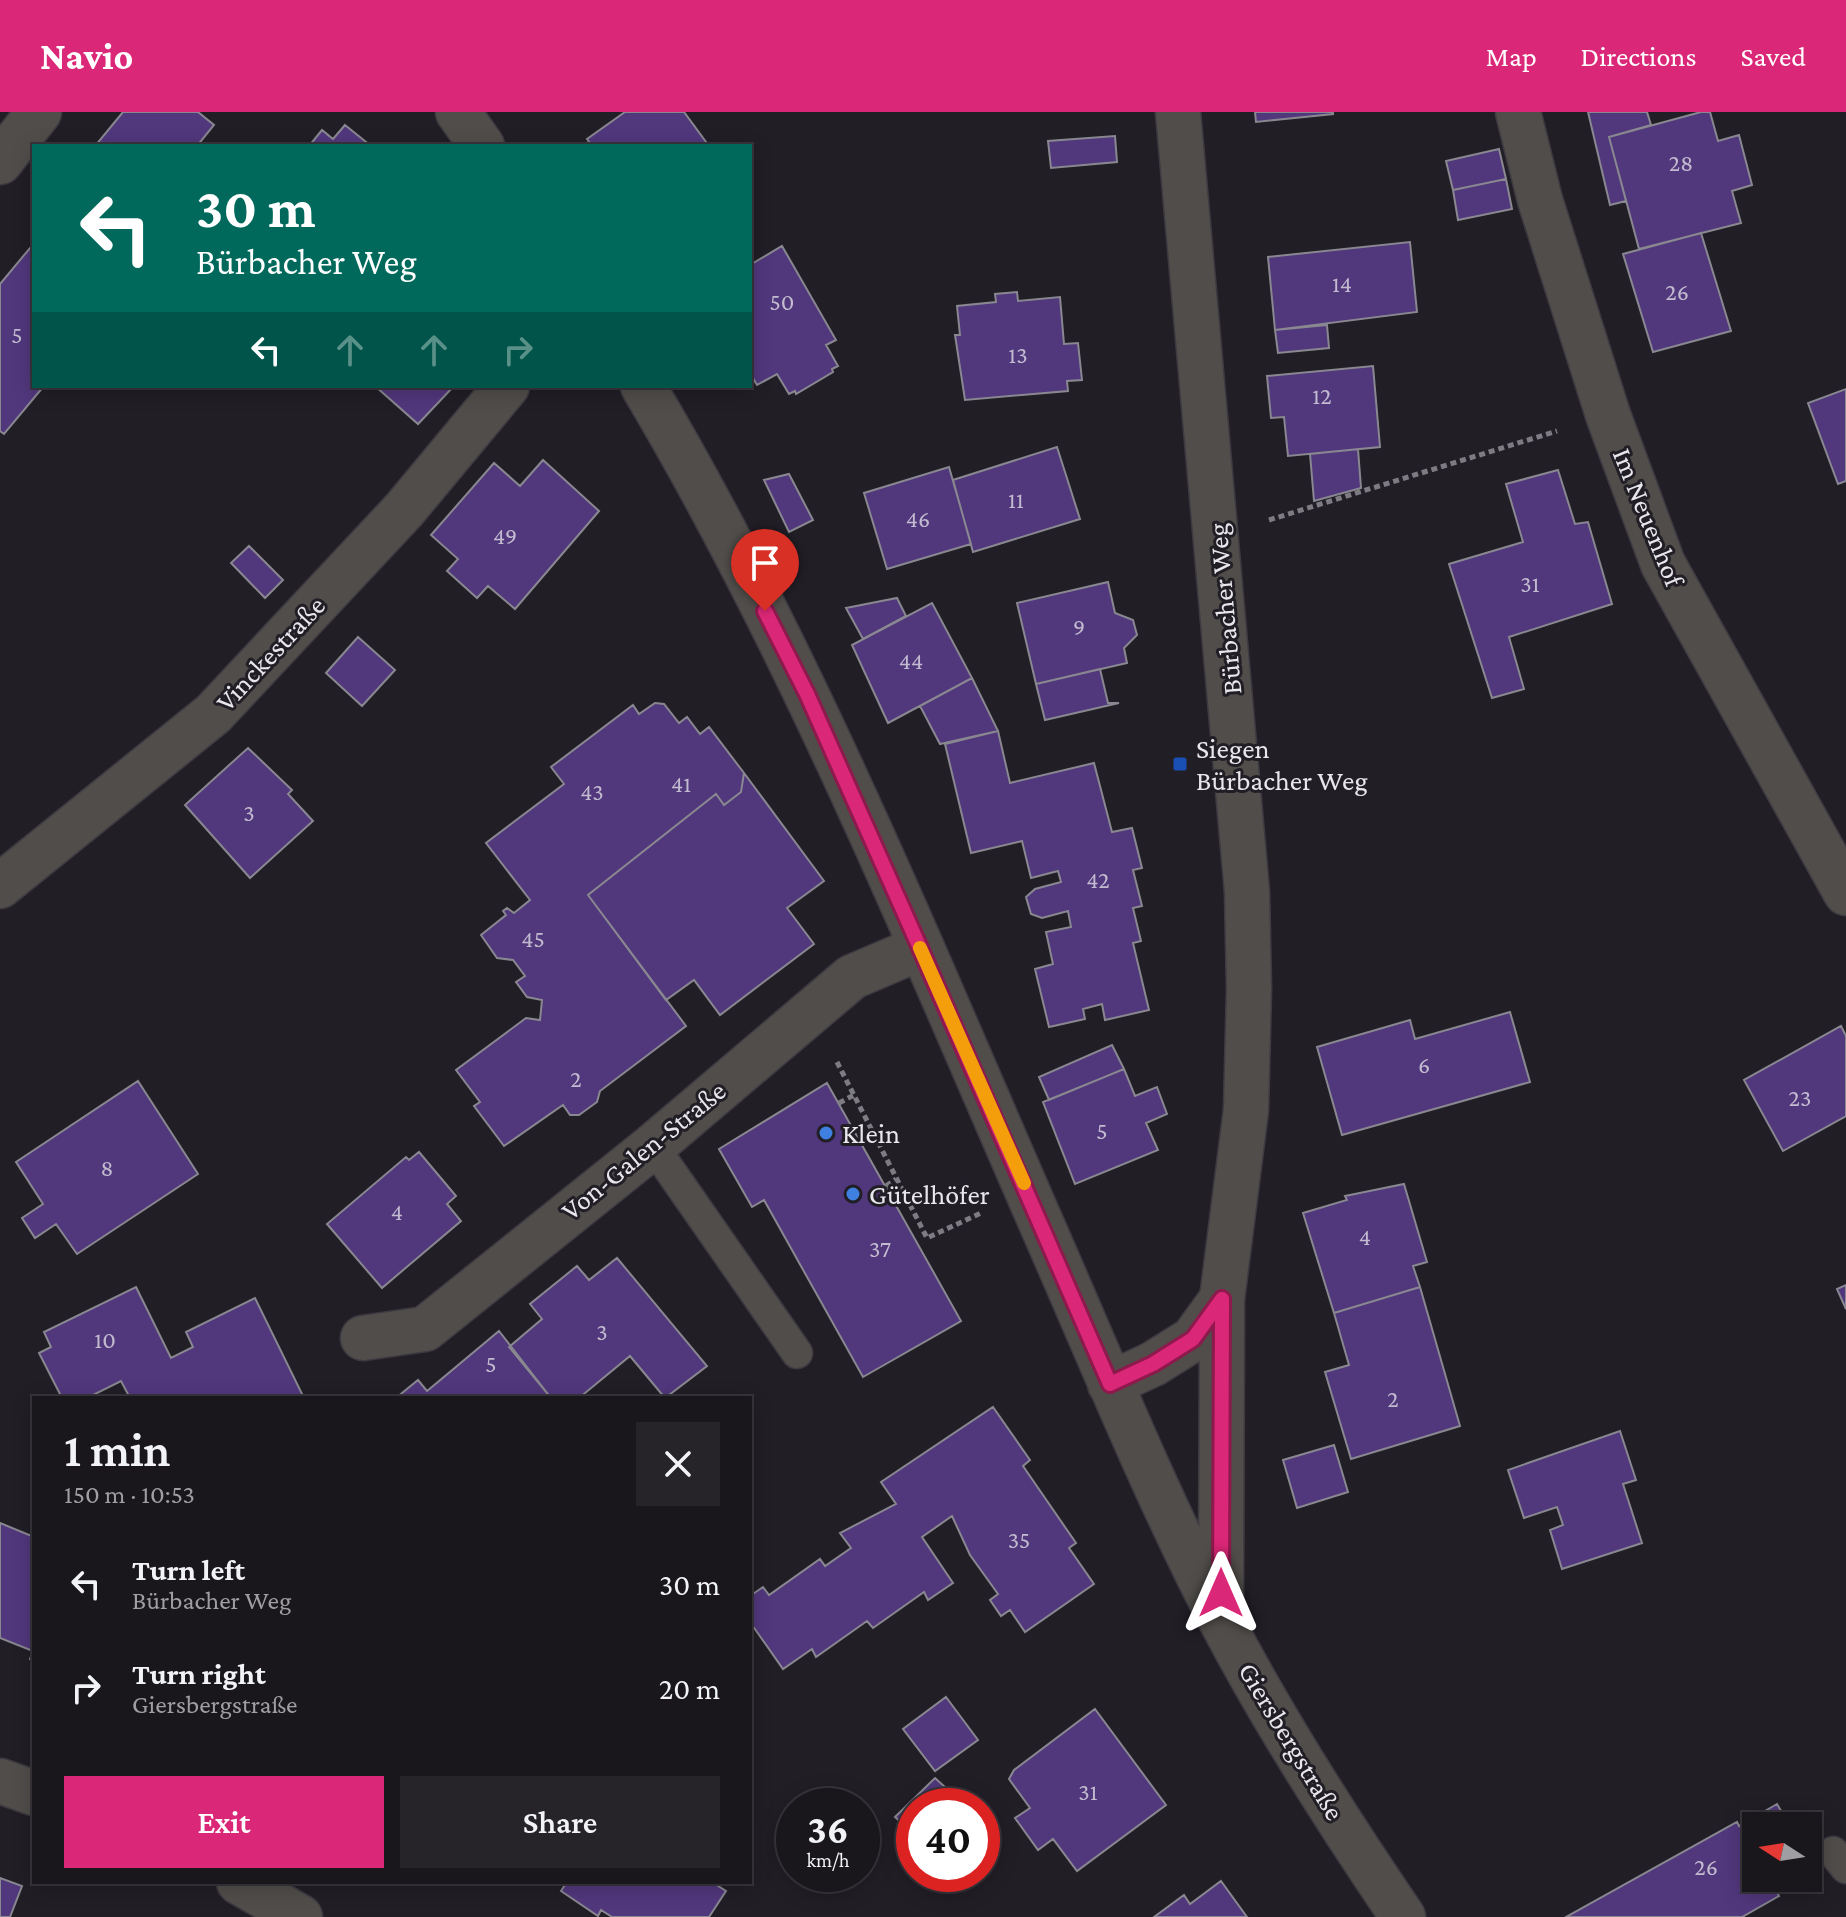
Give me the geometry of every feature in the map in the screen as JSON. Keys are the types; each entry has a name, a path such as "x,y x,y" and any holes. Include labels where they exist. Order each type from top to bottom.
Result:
{"street":[{"path":"0,162 39,112"},
{"path":"458,112 481,144"},
{"name":"Bürbacher Weg","path":"1178,112 1218,534 1246,877 1249,989 1246,1110 1222,1299 1221,1621"},
{"name":"Im Neuenhof","path":"1518,112 1540,200 1608,415 1663,564 1846,893"},
{"name":"Vinckestraße","path":"0,886 213,714 404,510 505,388"},
{"name":"Giersbergstraße","path":"644,388 738,556 807,694 1110,1384 1221,1621 1354,1844 1403,1917"},
{"name":"Von-Galen-Straße","path":"363,1338 425,1329 653,1146 852,977 920,948"},
{"name":"Bürbacher Weg","path":"1110,1384 1153,1364 1193,1339 1222,1299"},
{"path":"0,1781 32,1792"},
{"path":"242,1884 300,1917"}],"lane":[{"path":"653,1146 797,1353"}],"path":[{"path":"1218,534 1608,415"},
{"path":"811,1011 927,1238 1027,1192"},
{"path":"839,1103 854,1095"},
{"path":"886,1186 896,1179"},
{"path":"907,1225 917,1220"}],"building":[{"path":"123,112 198,112 214,125 199,144 97,144"},
{"path":"625,112 684,112 708,144 591,144 587,139"},
{"path":"1255,112 1333,112 1333,114 1256,122"},
{"path":"1588,112 1647,112 1651,125 1609,137 1626,201 1610,205"},
{"path":"1710,112 1718,141 1739,135 1752,185 1732,191 1741,223 1639,249 1609,137"},
{"path":"345,125 369,144 311,144 322,130 333,139"},
{"path":"1115,136 1117,162 1051,168 1048,141"},
{"path":"1499,149 1506,179 1453,190 1446,161"},
{"path":"1506,179 1512,209 1458,220 1453,190"},
{"path":"1701,233 1731,331 1653,352 1623,254"},
{"path":"1410,242 1417,312 1275,330 1268,257"},
{"path":"782,246 836,340 826,345 838,366 796,394 795,391 789,394 777,374 757,385 752,376 752,264"},
{"path":"30,248 32,250 32,388 42,388 4,434 0,431 0,284"},
{"path":"1017,292 1018,301 1060,297 1064,344 1078,343 1082,380 1067,381 1068,391 965,400 955,335 960,335 957,306 996,302 995,294"},
{"path":"1327,325 1329,348 1278,353 1275,330"},
{"path":"1373,366 1380,447 1288,456 1284,417 1271,418 1267,376"},
{"path":"377,388 452,388 418,424"},
{"path":"1846,389 1846,481 1838,484 1808,403"},
{"path":"1057,447 1080,519 973,552 953,480"},
{"path":"1358,449 1361,488 1314,501 1310,454"},
{"path":"543,460 599,511 515,609 488,586 477,598 447,571 458,559 431,535 494,463 520,486"},
{"path":"949,467 971,544 887,569 864,493"},
{"path":"1558,470 1575,524 1588,522 1612,604 1509,637 1524,689 1492,698 1449,564 1523,542 1506,484"},
{"path":"789,474 813,520 789,532 764,480"},
{"path":"249,546 283,580 265,598 231,563"},
{"path":"1108,582 1115,613 1133,620 1137,635 1124,648 1127,663 1036,684 1017,603"},
{"path":"897,598 906,616 863,639 846,608"},
{"path":"932,603 972,678 888,723 852,645"},
{"path":"358,637 395,670 362,706 326,673"},
{"path":"1100,669 1108,703 1119,703 1045,720 1036,684"},
{"path":"972,678 998,731 940,744 920,706"},
{"path":"655,703 664,704 679,723 687,717 700,734 709,727 744,773 741,792 724,805 716,794 588,895 686,1026 600,1091 597,1102 579,1115 570,1115 563,1105 504,1146 474,1106 480,1102 456,1070 526,1018 540,1020 542,1000 527,997 516,982 525,976 513,960 497,958 481,935 506,915 503,911 507,908 514,913 530,900 486,843 564,784 551,767 633,705 639,714"},
{"path":"998,731 1010,783 1094,763 1112,832 1132,828 1142,868 1133,870 1142,906 1133,908 1141,941 1133,943 1149,1010 1105,1020 1102,1004 1083,1009 1085,1019 1049,1027 1035,969 1053,964 1046,932 1071,927 1068,911 1042,918 1031,914 1026,897 1035,889 1061,882 1058,871 1031,878 1022,841 971,853 945,744"},
{"path":"248,748 292,790 288,794 313,821 250,878 185,805"},
{"path":"744,773 824,881 787,908 814,944 720,1015 694,980 666,1000 588,895 716,794 724,805 741,792"},
{"path":"1510,1012 1530,1082 1342,1135 1317,1047 1410,1020 1415,1039"},
{"path":"1841,1026 1846,1036 1846,1116 1783,1151 1744,1080"},
{"path":"1112,1045 1124,1069 1049,1100 1039,1077"},
{"path":"1124,1069 1135,1096 1157,1087 1167,1114 1146,1123 1158,1150 1075,1184 1043,1102"},
{"path":"138,1081 198,1174 77,1254 56,1224 35,1238 22,1218 43,1204 16,1162"},
{"path":"827,1083 961,1321 863,1377 764,1200 752,1207 719,1149"},
{"path":"419,1152 456,1196 447,1204 461,1221 382,1288 327,1224 406,1157 409,1160"},
{"path":"1404,1184 1427,1262 1413,1266 1420,1287 1334,1313 1303,1213 1347,1200 1345,1196"},
{"path":"617,1258 707,1366 668,1396 663,1396 630,1356 581,1396 549,1396 509,1347 542,1319 530,1304 577,1266 589,1280"},
{"path":"1846,1285 1846,1309 1837,1289"},
{"path":"136,1287 171,1358 193,1347 186,1332 255,1298 303,1396 129,1396 121,1381 91,1396 61,1396 39,1353 51,1347 44,1332"},
{"path":"1420,1287 1460,1426 1351,1459 1325,1372 1349,1365 1334,1313"},
{"path":"499,1331 549,1396 398,1396 418,1380 427,1391"},
{"path":"993,1407 1030,1460 1023,1466 1076,1543 1069,1548 1094,1584 1025,1632 1010,1610 1001,1616 990,1600 998,1594 970,1555 952,1516 922,1537 953,1583 928,1600 924,1592 873,1628 867,1621 816,1657 812,1649 783,1669 752,1625 752,1595 763,1587 769,1595 820,1559 825,1566 851,1548 840,1533 896,1504 881,1482"},
{"path":"1620,1431 1636,1480 1623,1484 1642,1543 1562,1569 1550,1530 1563,1525 1557,1507 1524,1518 1508,1470"},
{"path":"1334,1445 1348,1492 1297,1508 1283,1460"},
{"path":"0,1523 32,1536 32,1651 0,1638"},
{"path":"946,1697 978,1740 935,1771 903,1729"},
{"path":"1095,1709 1166,1805 1077,1871 1053,1839 1038,1850 1015,1818 1030,1808 1009,1779 1014,1770"},
{"path":"935,1778 946,1788 925,1788"},
{"path":"1777,1804 1782,1812 1763,1812"},
{"path":"1737,1822 1739,1826 1742,1824 1742,1892 1777,1892 1779,1896 1742,1917 1566,1917"},
{"path":"0,1878 22,1886 10,1917 0,1917"},
{"path":"1221,1881 1247,1917 1154,1917 1184,1895 1190,1904"},
{"path":"566,1884 715,1884 726,1891 709,1917 612,1917 601,1910 598,1916 561,1891"}],"slow traffic":[{"path":"920,948 1024,1183"}],"place":[{"name":"Siegen Bürbacher Weg","path":"1180,764"},
{"name":"Klein","path":"826,1133"},
{"name":"Gütelhöfer","path":"853,1194"}],"route":[{"path":"765,611 807,694 1110,1384 1153,1364 1193,1339 1222,1299 1221,1593"}]}
